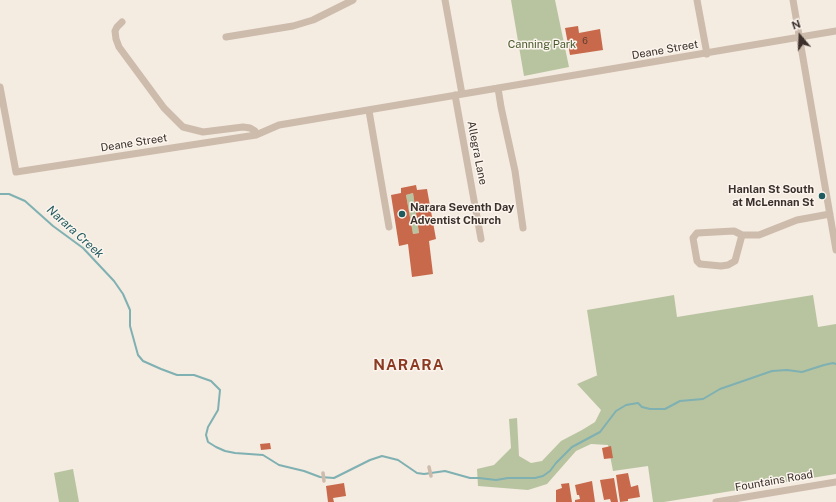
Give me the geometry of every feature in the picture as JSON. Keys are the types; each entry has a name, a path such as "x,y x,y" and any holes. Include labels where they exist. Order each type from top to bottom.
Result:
{"street":[{"path":"226,37 293,26 313,20 353,0"},
{"name":"Allegra Lane","path":"445,0 458,95 482,239"},
{"path":"697,0 707,54"},
{"path":"793,0 836,250"},
{"name":"Deane Street","path":"122,22 116,27 115,31 119,47 164,108 184,127 203,132 243,127 250,128 255,131 256,135"},
{"name":"Deane Street","path":"0,87 16,172 256,135 279,125 707,54 836,31"},
{"path":"498,88 523,228"},
{"path":"369,110 389,227"},
{"path":"742,235 735,261 728,265 721,266 700,264 697,261 693,238 697,233 734,231 742,235 759,235 798,220 830,214"},
{"name":"Fountains Road","path":"716,502 836,482"}],"lane":[{"path":"429,466 430,476"},
{"path":"323,473 324,481"}],"green space":[{"name":"Canning Park","path":"511,0 555,0 569,67 524,76"},
{"path":"413,193 419,233 413,234 406,195"},
{"path":"674,295 677,317 813,295 818,327 836,324 836,474 664,502 653,502 648,466 613,471 608,445 591,444 576,451 547,484 528,490 478,486 477,469 494,465 511,448 509,419 517,418 519,456 531,463 542,461 561,441 595,422 601,410 577,384 598,375 587,310"},
{"path":"73,469 79,502 59,502 54,473"}],"building":[{"path":"578,26 579,33 600,29 603,50 570,55 565,28"},
{"name":"Narara Seventh Day Adventist Church","path":"416,185 417,190 427,189 436,239 429,241 433,274 412,277 408,244 399,246 391,195 401,193 401,188","holes":["413,193 419,233 413,234 406,195"]},
{"path":"270,443 271,449 261,450 260,444"},
{"path":"611,446 613,458 604,459 602,448"},
{"path":"628,473 631,487 638,485 640,497 620,502 616,475"},
{"path":"614,478 618,502 611,502 610,499 604,500 600,480"},
{"path":"592,481 595,502 575,502 575,500 580,499 579,495 577,495 575,485"},
{"path":"344,483 346,496 333,498 334,502 328,502 326,486"},
{"path":"569,483 572,502 556,502 556,490 562,488 561,484"}],"waterway":[{"name":"Narara Creek","path":"0,194 9,194 25,201 53,226 83,248 114,281 123,294 130,310 130,326 138,355 143,361 177,375 194,375 211,381 220,390 218,410 208,427 206,435 208,442 225,451 263,455 279,465 304,471 320,477 334,478 370,460 382,456 398,460 417,473 424,474 445,471 470,478 496,480 508,478 535,478 543,476 550,471 572,447 600,432 616,411 626,405 638,403 642,407 650,409 665,409 680,401 703,399 720,389 772,371 787,370 802,372 824,365 833,363 836,364"}],"place":[{"name":"Hanlan St South at McLennan St","path":"822,196"},
{"name":"Narara Seventh Day Adventist Church","path":"402,214"}],"district":[{"name":"NARARA","path":"409,365"}]}
